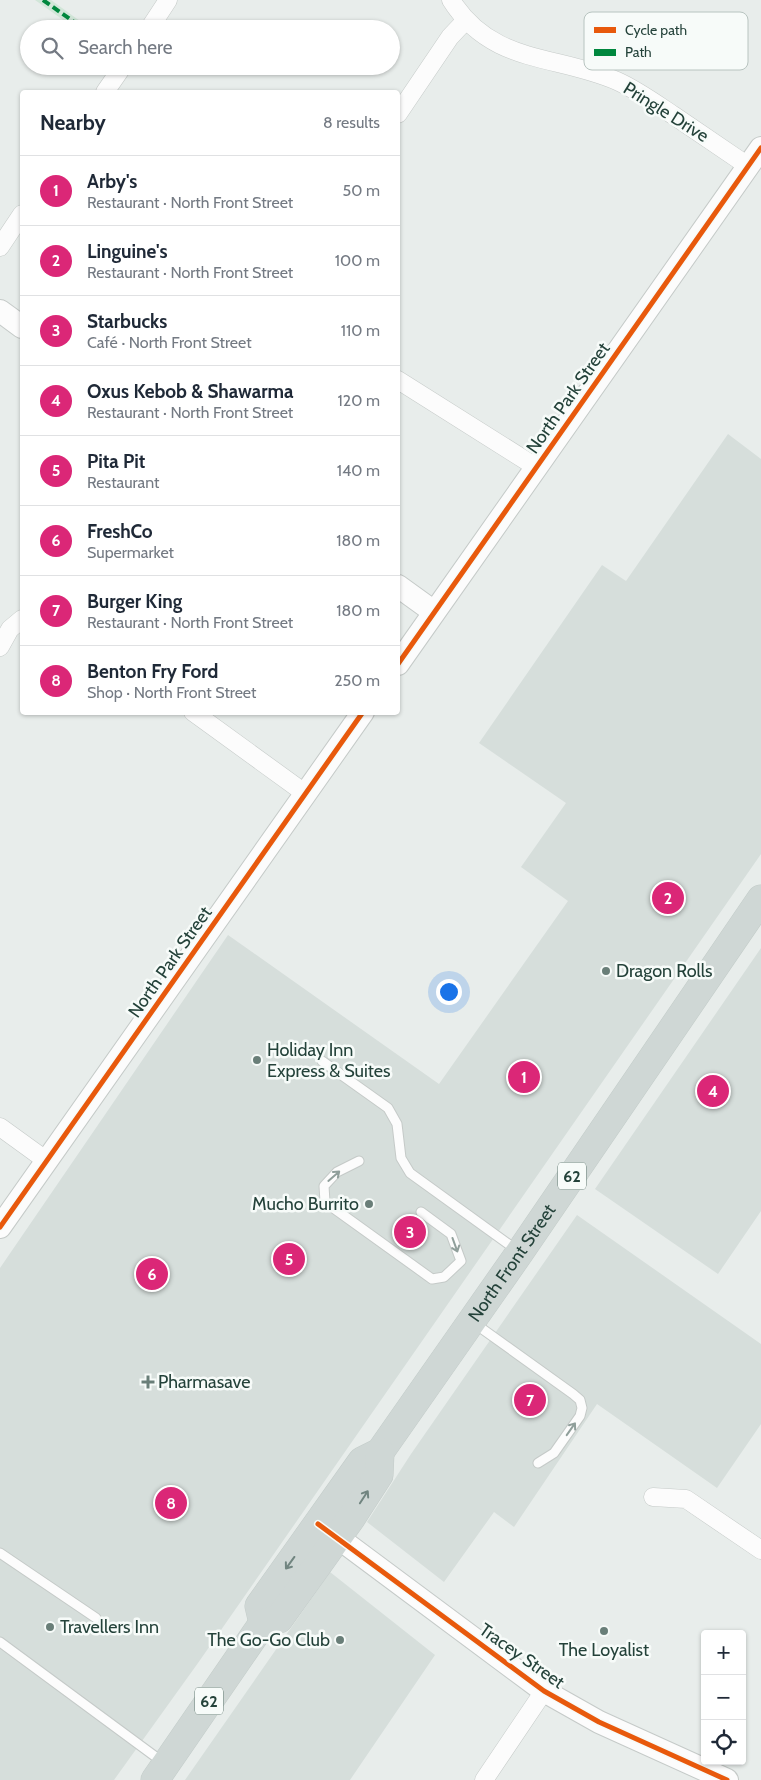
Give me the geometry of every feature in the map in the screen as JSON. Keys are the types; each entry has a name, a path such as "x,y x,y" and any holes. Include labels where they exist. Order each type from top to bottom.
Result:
{"main road":[{"name":"North Front Street","path":"163,1773 263,1623 260,1606 328,1531 362,1461 380,1452 520,1252 761,900"}],"street":[{"path":"155,20 168,0"},
{"name":"Pringle Drive","path":"451,0 466,20 488,39 514,52 617,81 641,94 748,166"},
{"path":"400,111 450,37 466,20"},
{"path":"106,90 117,75"},
{"name":"North Park Street","path":"400,661 761,148"},
{"path":"0,246 20,217"},
{"path":"0,311 20,326"},
{"path":"400,381 536,467"},
{"path":"400,587 434,612"},
{"path":"0,647 10,629 20,621"},
{"path":"197,715 306,794"},
{"name":"North Park Street","path":"0,1227 361,715"},
{"path":"0,1127 47,1161"},
{"path":"653,1497 686,1498 761,1550"},
{"name":"Tracey Street","path":"328,1531 544,1691 599,1722 727,1780"},
{"path":"484,1780 544,1691"}],"lane":[{"path":"322,1061 388,1108 397,1124 401,1158 410,1172 520,1252"},
{"path":"359,1161 337,1172 324,1186 325,1202 432,1279 444,1277 461,1261 451,1234 421,1212"},
{"path":"471,1321 580,1400 582,1408 580,1416 554,1453 538,1463"},
{"path":"0,1553 96,1618"},
{"path":"0,1642 163,1773"}],"shaded area":[{"path":"728,434 761,459 761,854 198,1663 114,1780 0,1780 0,1268 228,935 439,1084 568,901 521,867 566,803 479,743 602,565 626,581"},
{"path":"761,948 761,1211 718,1274 595,1189"},
{"path":"577,1215 761,1344 761,1424 717,1488 597,1404 514,1527 494,1512 444,1582 367,1522 411,1454"},
{"path":"330,1572 435,1655 350,1780 185,1780"}],"green space":[{"path":"35,0 51,0 79,20 63,20"}],"marked path":[{"path":"43,0 71,20"}],"cycle path":[{"path":"400,661 761,148"},
{"path":"0,1227 361,715"},
{"path":"318,1524 544,1691 599,1722 727,1780"}],"place":[{"name":"Linguine's","path":"668,898"},
{"name":"Dragon Rolls","path":"606,971"},
{"name":"Holiday Inn Express & Suites","path":"257,1060"},
{"name":"Arby's","path":"524,1077"},
{"name":"Oxus Kebob & Shawarma","path":"713,1091"},
{"name":"Mucho Burrito","path":"369,1204"},
{"name":"Starbucks","path":"410,1232"},
{"name":"Pita Pit","path":"289,1259"},
{"name":"FreshCo","path":"152,1274"},
{"name":"Pharmasave","path":"148,1382"},
{"name":"Burger King","path":"530,1400"},
{"name":"Benton Fry Ford","path":"171,1503"},
{"name":"Travellers Inn","path":"50,1627"},
{"name":"The Loyalist","path":"604,1631"},
{"name":"The Go-Go Club","path":"340,1640"}]}
